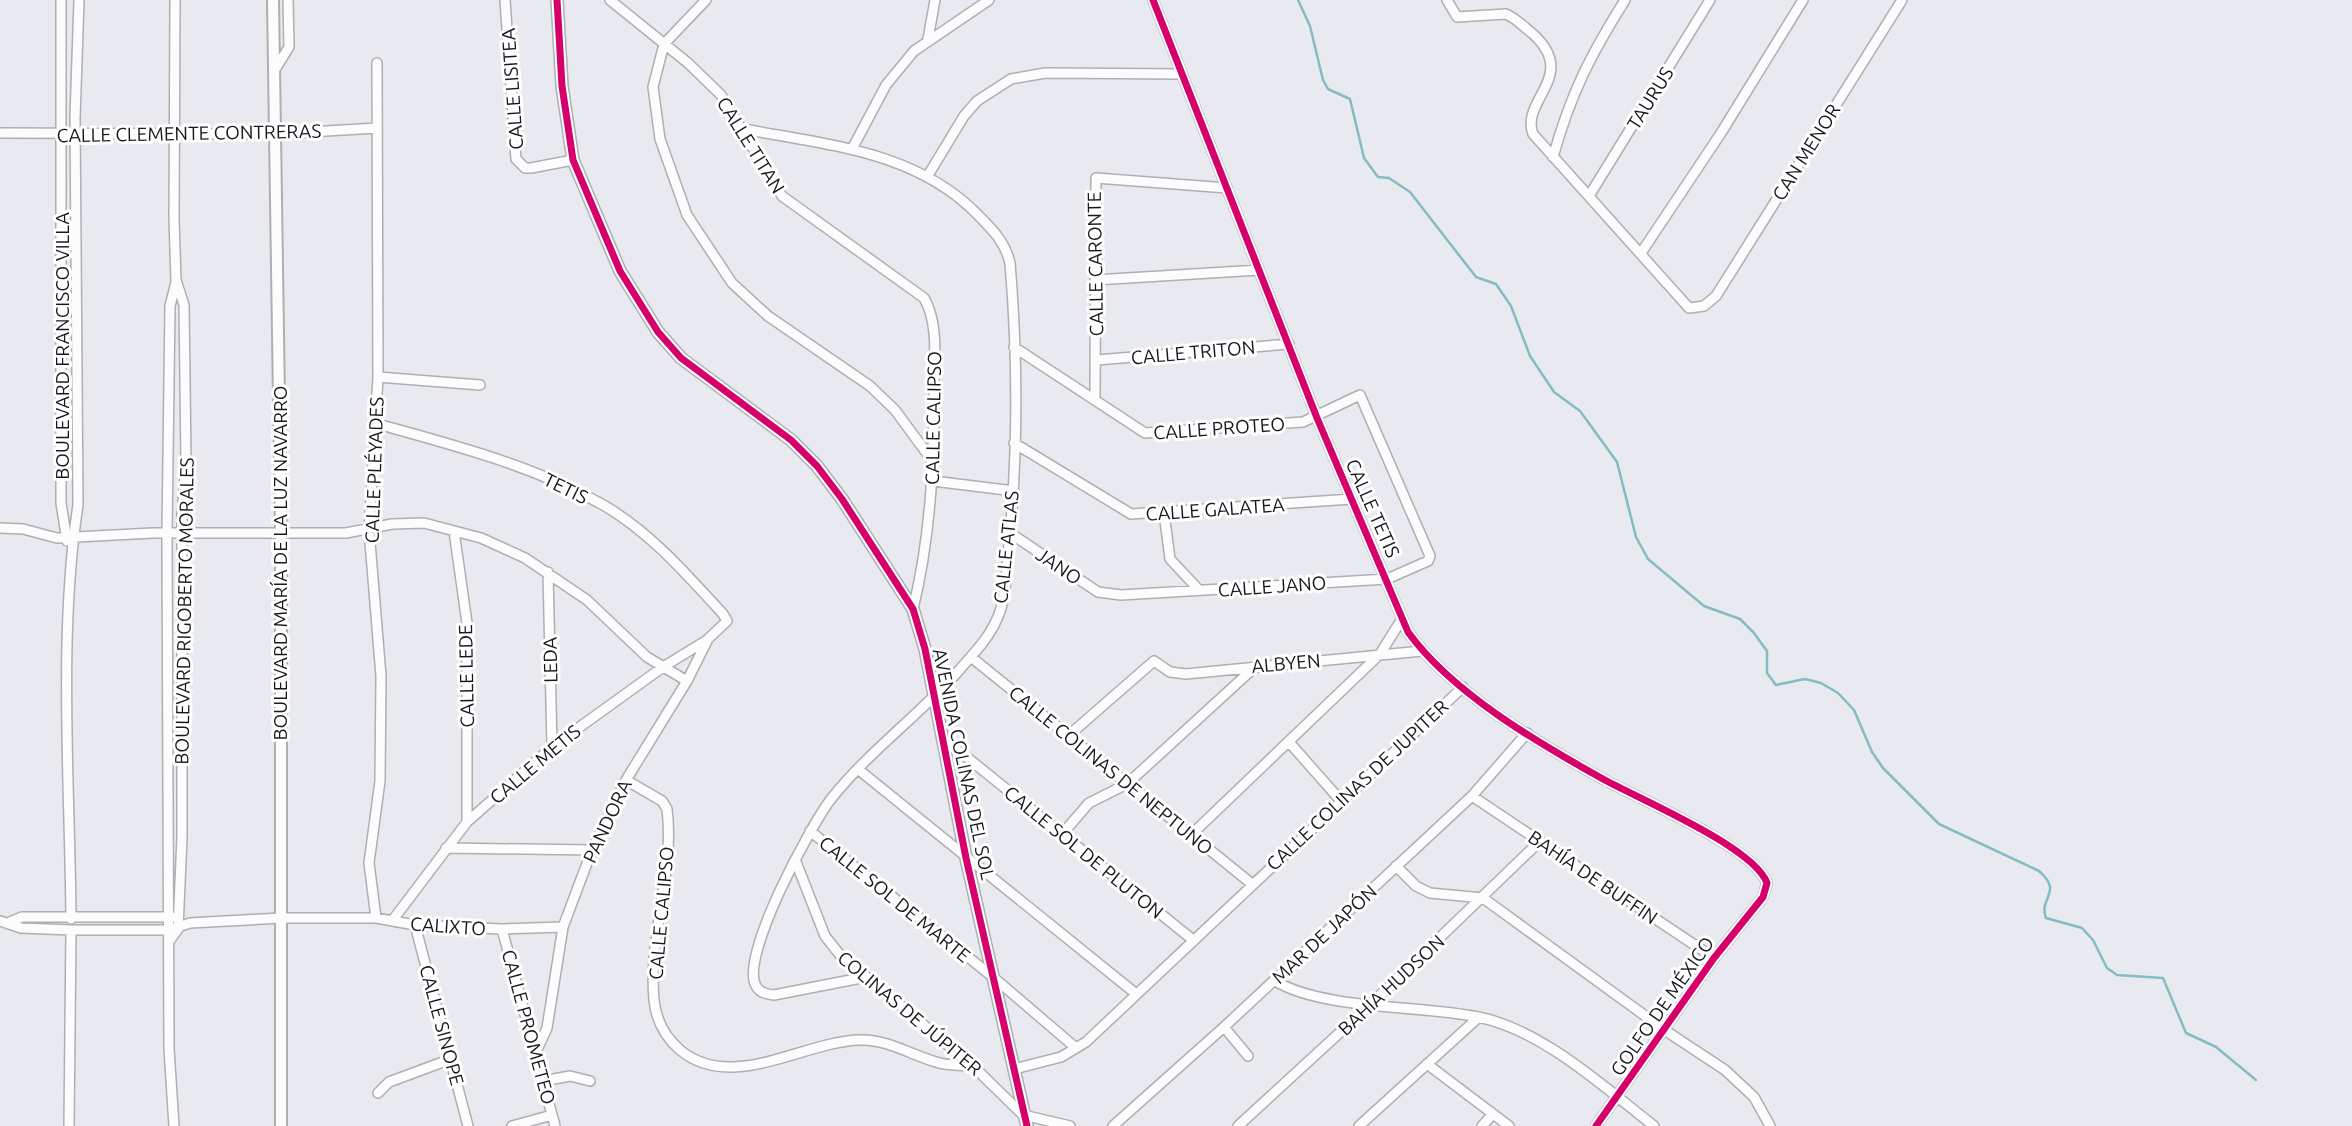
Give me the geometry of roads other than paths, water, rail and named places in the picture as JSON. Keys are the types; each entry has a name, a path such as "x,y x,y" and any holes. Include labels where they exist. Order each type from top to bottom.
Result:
{"street":[{"name":"BOULEVARD FRANCISCO VILLA","path":"61,0 61,503 70,535"},
{"name":"BOULEVARD FRANCISCO VILLA","path":"71,919 70,535 78,505 75,136 79,0"},
{"name":"BOULEVARD RIGOBERTO MORALES","path":"173,917 167,534 170,306 176,280 175,0"},
{"name":"BOULEVARD MARÍA DE LA LUZ NAVARRO","path":"273,0 281,534 281,1126"},
{"path":"276,68 289,47 288,0"},
{"name":"CALLE LISITEA","path":"505,0 516,159 525,168 573,160"},
{"name":"AVENIDA COLINAS DEL SOL","path":"557,0 563,97 573,160 620,271 658,332 681,358 791,440 817,466 842,499 913,610 925,649 966,858 1025,1121"},
{"name":"CALLE TITAN","path":"610,0 721,95 744,129 782,196 924,298 930,310"},
{"path":"706,0 664,44 653,87 660,139 687,215 732,283 768,316 870,386 895,410 934,463"},
{"path":"928,40 936,0"},
{"path":"852,149 886,85 914,51 989,0"},
{"name":"CALLE TETIS","path":"1153,0 1317,418 1402,619 1422,650 1463,687 1527,733 1604,779 1704,831 1760,869"},
{"path":"1447,0 1457,17 1506,15 1544,45 1551,60 1550,71 1531,128 1553,157 1641,253 1721,133 1803,0"},
{"path":"1553,157 1568,105 1587,62 1625,0"},
{"name":"TAURUS","path":"1589,196 1710,0"},
{"name":"CAN MENOR","path":"1641,253 1682,304 1696,308 1710,303 1902,0"},
{"name":"CALLE PLÉYADES","path":"376,918 369,863 380,781 380,676 369,530 378,377 377,63"},
{"path":"927,177 964,116 986,94 1011,79 1051,73 1182,74"},
{"name":"CALLE CLEMENTE CONTRERAS","path":"0,133 75,136 276,134 377,128"},
{"name":"CALLE ATLAS","path":"744,129 852,149 897,162 927,177 970,207 1006,247 1012,281 1014,491 998,620 971,657 933,700 829,802 810,831 763,925 753,970 757,988 763,993 774,995 866,977"},
{"name":"CALLE CARONTE","path":"1095,399 1097,178 1227,188"},
{"path":"62,199 76,198"},
{"path":"1095,280 1259,270"},
{"name":"BOULEVARD RIGOBERTO MORALES","path":"174,1126 169,1049 172,933 182,837 182,535 186,462 184,305 176,280"},
{"name":"CALLE CALIPSO","path":"913,610 925,553 933,481 934,351 930,310"},
{"name":"CALLE TRITON","path":"1097,360 1289,344"},
{"name":"CALLE PROTEO","path":"1014,347 1145,433 1289,423 1317,418 1360,395 1430,559"},
{"path":"378,377 480,385"},
{"name":"TETIS","path":"374,423 527,468 605,506 661,550 723,614"},
{"name":"CALLE GALATEA","path":"1014,443 1122,510 1139,514 1352,499"},
{"path":"933,481 1014,491"},
{"path":"1164,513 1170,559 1199,590"},
{"path":"0,528 23,529 47,537 281,534 369,530 409,522 454,531 507,547 548,572 587,600 647,657 687,681"},
{"name":"CALLE LEDE","path":"454,531 467,623 467,822"},
{"name":"JANO","path":"1010,533 1098,592 1110,595"},
{"name":"CALLE JANO","path":"1110,595 1387,579 1430,559"},
{"name":"LEDA","path":"548,572 552,747"},
{"name":"PANDORA","path":"536,1052 547,1028 563,927 592,849 626,780 687,681 708,639 726,624 723,614"},
{"path":"1192,834 1380,654 1402,619"},
{"name":"CALLE METIS","path":"392,921 467,822 552,747 663,667 708,639"},
{"name":"ALBYEN","path":"1068,736 1154,661 1177,674 1257,664 1422,650"},
{"name":"CALLE COLINAS DE NEPTUNO","path":"971,657 1252,884"},
{"path":"1063,833 1088,803 1127,785 1257,664"},
{"name":"CALLE COLINAS DE JUPITER","path":"1014,1069 1043,1064 1076,1048 1463,687"},
{"name":"MAR DE JAPÓN","path":"1113,1126 1275,981 1472,796 1527,733"},
{"name":"CALLE SOL DE PLUTON","path":"943,738 1193,940"},
{"path":"1289,742 1341,801"},
{"path":"859,770 1135,993"},
{"name":"CALLE CALIPSO","path":"626,780 662,801 667,809 664,891 654,972 654,1000 659,1023 671,1042 686,1055 704,1063 723,1066 772,1060 839,1041 863,1040 939,1063 973,1066"},
{"name":"BAHÍA DE BUFFIN","path":"1472,796 1714,958"},
{"name":"CALLE SOL DE MARTE","path":"810,831 993,977 1076,1048"},
{"name":"BAHÍA HUDSON","path":"1238,1126 1372,1003 1540,841"},
{"path":"446,848 592,849"},
{"name":"COLINAS DE JÚPITER","path":"796,862 831,946 973,1066 1025,1121"},
{"path":"1396,866 1416,886 1430,893 1482,898 1741,1083 1754,1097 1770,1126"},
{"name":"GOLFO DE MÉXICO","path":"1596,1126 1666,1031 1714,958 1767,891 1768,883 1760,869"},
{"path":"5,921 22,917 173,917 190,923"},
{"name":"CALIXTO","path":"190,923 281,918 376,918 415,925 502,929 563,927"},
{"path":"5,921 21,928 172,933 190,923"},
{"name":"CALLE SINOPE","path":"415,925 468,1126"},
{"name":"CALLE PROMETEO","path":"502,929 555,1126"},
{"path":"69,1126 71,930"},
{"path":"1275,981 1308,996 1479,1017 1533,1038 1654,1126"},
{"path":"1359,1126 1479,1017"},
{"path":"1224,1027 1248,1056"},
{"path":"378,1093 388,1082 451,1059"},
{"path":"1427,1064 1508,1126"},
{"path":"543,1082 570,1076 590,1082"},
{"path":"512,1126 552,1115"},
{"path":"1482,1126 1492,1115"},
{"path":"1025,1121 1070,1126"}],"waterway":[{"path":"1298,0 1310,26 1323,80 1328,89 1350,99 1364,158 1378,177 1389,178 1410,192 1476,277 1496,284 1511,306 1530,356 1554,392 1580,411 1617,462 1636,537 1648,559 1704,606 1740,619 1767,651 1767,673 1776,685 1805,679 1821,683 1838,693 1854,710 1872,752 1883,768 1939,824 2039,871 2050,885 2044,911 2046,918 2082,928 2093,940 2107,968 2117,975 2163,978 2186,1033 2216,1047 2256,1080"}]}
